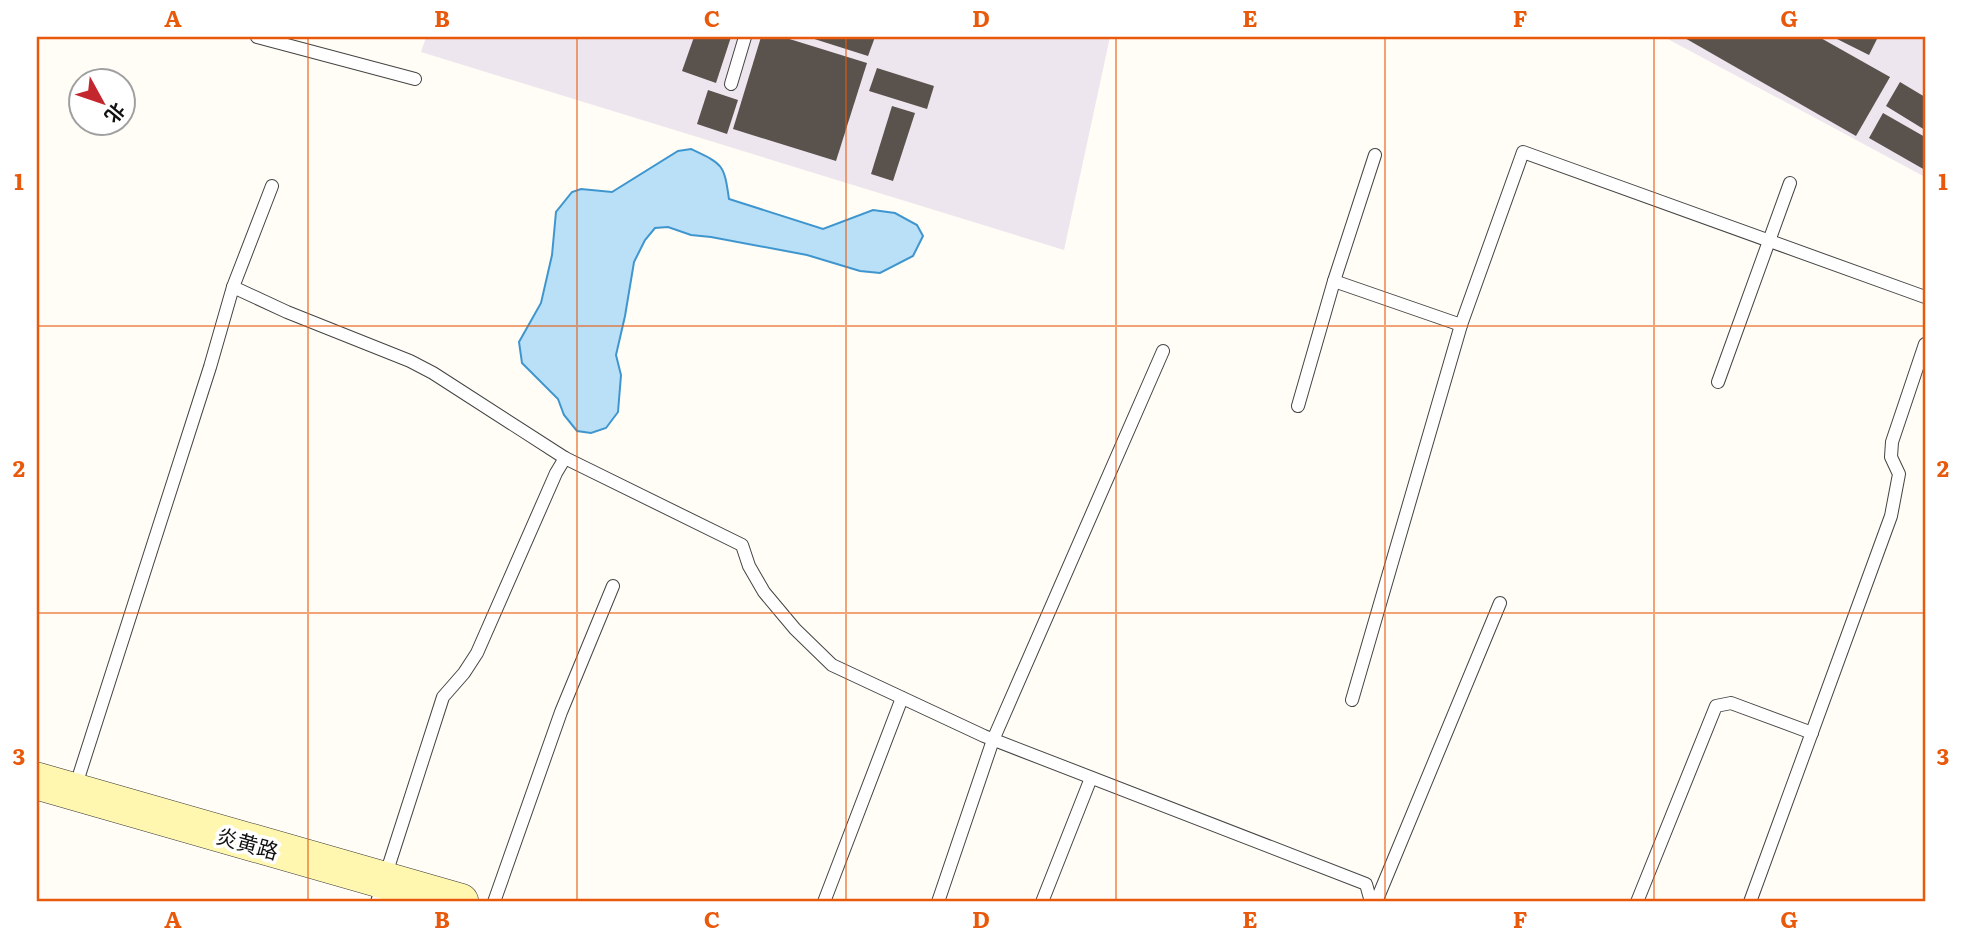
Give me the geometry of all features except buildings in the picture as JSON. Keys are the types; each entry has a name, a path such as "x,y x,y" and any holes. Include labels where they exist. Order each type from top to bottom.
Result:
{"street":[{"name":"炎黄路","path":"37,781 380,891 460,902"}],"lane":[{"path":"257,37 415,79"},
{"path":"731,84 745,37"},
{"path":"1352,700 1461,325 1523,152 1925,297"},
{"path":"1298,406 1334,281 1376,155"},
{"path":"1718,382 1790,183"},
{"path":"73,792 206,381 233,287 272,186"},
{"path":"1334,281 1461,325"},
{"path":"233,287 286,312 410,361 565,458 741,545 748,566 764,592 794,629 832,665 993,740 1366,884 1373,902"},
{"path":"1750,902 1891,516 1899,474 1891,457 1892,442 1925,344"},
{"path":"938,902 993,740 1163,351"},
{"path":"380,891 443,697 477,653 565,458"},
{"path":"494,902 561,712 613,586"},
{"path":"1373,902 1500,603"},
{"path":"824,902 902,698"},
{"path":"1637,902 1716,706 1731,702 1812,733"},
{"path":"1042,902 1091,778"}],"shaded area":[{"path":"426,37 1110,37 1064,250 421,52"},
{"path":"1664,37 1925,37 1925,177 1858,141"}],"water":[{"path":"691,149 720,166 729,199 823,229 873,210 895,213 917,225 923,236 913,256 880,273 860,271 807,255 691,235 668,227 655,228 645,240 634,262 616,355 621,375 618,412 606,428 591,433 577,431 564,415 558,399 522,363 519,342 541,303 552,255 556,212 572,192 581,189 612,192 678,151"}]}
